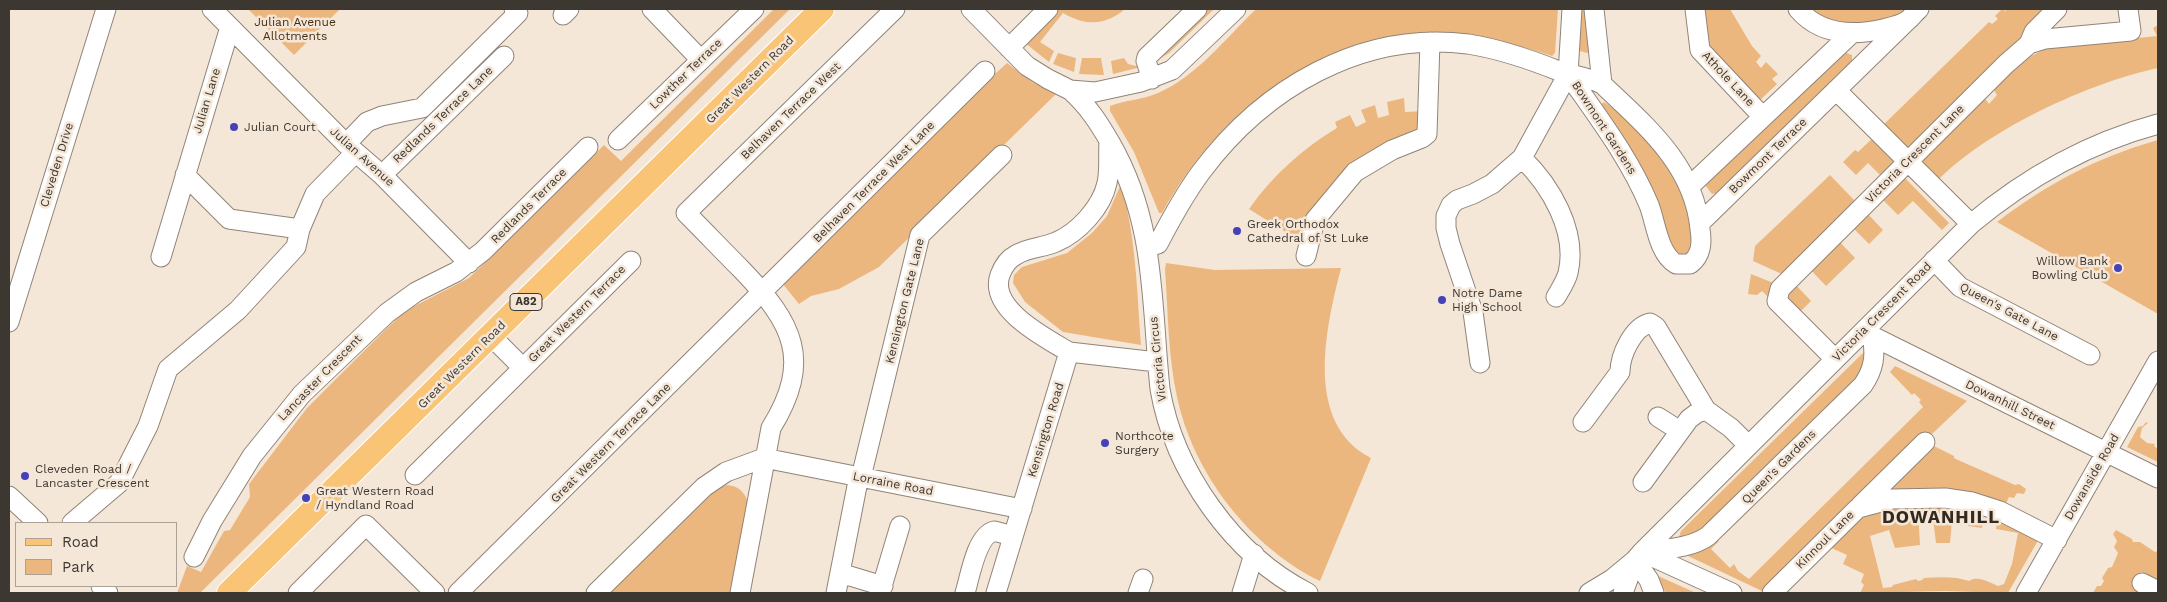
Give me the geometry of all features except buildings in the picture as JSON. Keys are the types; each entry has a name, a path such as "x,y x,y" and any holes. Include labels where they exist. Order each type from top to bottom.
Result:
{"main road":[{"name":"Great Western Road","path":"230,593 822,9"}],"street":[{"name":"Cleveden Drive","path":"9,322 13,295 106,9"},
{"name":"Julian Avenue","path":"212,9 350,149 382,175 469,263"},
{"path":"73,522 119,482 148,426 168,369 238,310 296,247 300,229 315,194 350,149 367,122 382,116 422,108 518,13 514,9"},
{"path":"653,9 701,60"},
{"name":"Lowther Terrace","path":"618,140 754,9"},
{"name":"Belhaven Terrace West","path":"763,292 686,213 896,9"},
{"path":"971,9 1027,66 1070,90 1095,92 1152,79 1172,70 1236,9"},
{"path":"1009,48 1048,9"},
{"path":"1152,79 1146,61 1147,57 1198,9"},
{"path":"1480,363 1473,312 1450,244 1446,228 1446,216 1451,205 1457,200 1492,184 1522,158 1568,74 1572,9"},
{"path":"1594,9 1602,84"},
{"name":"Athole Lane","path":"1695,9 1700,50 1763,117"},
{"path":"1798,9 1809,20 1821,27 1852,33 1888,28 1913,14"},
{"path":"2029,44 2034,32 2057,9"},
{"name":"Victoria Crescent Lane","path":"1835,359 1777,301 1780,289 2006,64 2029,44 2045,39 2131,31 2128,9"},
{"name":"Bowmont Terrace","path":"1700,223 1913,14"},
{"name":"Julian Lane","path":"161,257 230,27"},
{"path":"1690,186 1852,33"},
{"path":"1148,247 1158,244 1186,193 1221,148 1251,118 1282,92 1316,71 1353,56 1390,46 1430,42 1462,44 1493,49 1522,57 1568,74"},
{"path":"1306,256 1315,220 1355,172 1392,150 1422,138 1427,134 1430,42"},
{"name":"Redlands Terrace Lane","path":"382,175 504,56"},
{"name":"Belhaven Terrace West Lane","path":"763,292 985,71"},
{"name":"Bowmont Gardens","path":"1568,74 1592,79 1602,84 1659,139 1682,170 1690,186 1700,223 1700,250 1696,260 1686,265 1680,265 1672,261 1663,249 1646,200 1628,164 1608,131 1568,74"},
{"name":"Victoria Circus","path":"1070,90 1090,110 1109,140 1128,178 1141,215 1148,247 1157,362 1163,406 1184,460 1218,516 1254,554 1282,577 1308,593"},
{"path":"1836,90 1971,224"},
{"name":"Victoria Crescent Road","path":"1638,556 1835,359 1867,334 1934,260 1971,224 2006,196 2050,168 2093,146 2158,124"},
{"path":"1109,140 1107,185 1091,213 1080,225 1059,241 1015,255 1002,269 998,279 998,288 1000,297 1011,312 1044,338 1069,352 1157,362"},
{"name":"Redlands Terrace","path":"469,263 588,147"},
{"name":"Kensington Gate Lane","path":"836,593 861,478 920,235 1002,155"},
{"path":"1522,158 1541,177 1568,236 1568,273 1556,297"},
{"path":"185,174 210,202 229,219 300,229"},
{"name":"Queen's Gate Lane","path":"1934,260 1960,287 2090,355"},
{"name":"Great Western Terrace","path":"415,475 631,261"},
{"name":"Lancaster Crescent","path":"194,557 212,521 252,456 302,394 387,312 416,292 456,272 469,263"},
{"path":"740,593 764,458 771,428 782,410 789,391 794,356 787,328 775,306 763,292"},
{"name":"Great Western Terrace Lane","path":"458,593 763,292"},
{"path":"1583,422 1620,372 1620,364 1626,348 1643,325 1650,323 1656,327 1706,410 1731,428 1748,445"},
{"name":"Dowanhill Street","path":"1867,334 2158,478"},
{"name":"Queen's Gardens","path":"1638,556 1703,540 1708,536 1862,384 1873,365 1875,349 1867,334"},
{"name":"Great Western Terrace","path":"491,336 523,368"},
{"name":"Kensington Road","path":"996,593 1069,352"},
{"name":"Dowanside Road","path":"2026,593 2158,361"},
{"path":"1643,482 1680,430 1697,412 1706,410"},
{"path":"1658,417 1680,430"},
{"path":"1858,508 1925,442"},
{"path":"596,593 704,487 726,472 764,458"},
{"name":"Lorraine Road","path":"764,458 1022,509"},
{"path":"9,496 37,522"},
{"name":"Kinnoul Lane","path":"1772,593 1858,508 1892,499 1945,498 1972,502 2000,511 2057,540"},
{"path":"298,593 366,525 435,593"},
{"path":"840,573 881,589 900,526"},
{"path":"965,593 984,536 994,531 1013,536"},
{"path":"1242,593 1254,554"},
{"path":"1589,593 1612,579 1638,556"},
{"path":"1623,593 1638,556"},
{"path":"1638,556 1654,593"},
{"path":"1638,556 1732,593"}],"green space":[{"name":"Julian Avenue Allotments","path":"248,9 340,9 294,55"},
{"path":"774,9 790,9 200,593 177,593 187,566 201,572 224,531 230,530 250,497 249,484 307,408 385,330 405,311 469,278 604,145 621,161"},
{"path":"1059,9 1125,9 1110,19 1095,22 1079,20 1063,13 1040,42 1054,51 1049,62 1025,43"},
{"path":"1205,9 1214,9 1169,53 1156,61"},
{"path":"1256,9 1558,9 1555,53 1552,56 1492,41 1434,36 1379,42 1327,58 1279,84 1235,119 1196,162 1162,213 1159,213 1134,152 1110,111 1110,106 1158,93 1186,77"},
{"path":"1580,9 1589,9 1590,51 1587,53 1580,51 1579,47"},
{"path":"1699,9 1730,9 1752,46 1761,56 1756,62 1761,68 1766,62 1778,74 1772,79 1777,84 1757,103 1704,47"},
{"path":"1806,9 1907,9 1901,14 1884,21 1846,26 1830,22"},
{"path":"2002,9 2005,11 2008,9 2049,9 1909,150 1879,129 1989,22 1992,24 1998,19 1995,16"},
{"path":"2158,25 2158,68 2101,85 2041,110 1984,143 1959,161 1938,180 1920,162 1983,96 1989,104 1997,95 1992,87 2016,64 2049,47 2157,36 2153,28"},
{"path":"1844,52 1852,55 1852,63 1718,193 1712,194 1705,185 1706,181"},
{"path":"1058,53 1076,58 1074,72 1053,64"},
{"path":"1082,58 1101,58 1104,75 1079,74"},
{"path":"1124,58 1128,64 1141,67 1113,74 1111,61"},
{"path":"1007,63 1032,82 1056,94 879,267 839,289 811,296 799,304 782,283 993,70 996,73"},
{"path":"1404,98 1405,112 1425,111 1425,128 1381,150 1306,245 1249,209 1278,174 1300,154 1337,128 1335,122 1350,115 1356,127 1366,122 1361,110 1375,105 1378,118 1389,115 1387,102"},
{"path":"1604,102 1630,120 1656,146 1686,200 1693,238 1689,256 1677,257 1600,105"},
{"path":"1874,137 1896,161 1882,177 1868,163 1856,175 1843,162 1855,150 1858,152"},
{"name":"Willow Bank Bowling Club","path":"2158,140 2158,314 1997,222 2035,195 2073,173 2114,155"},
{"path":"1830,175 1857,203 1784,275 1753,261 1755,246"},
{"path":"1902,175 1949,223 1942,230 1913,201 1898,215 1880,197"},
{"path":"1121,184 1133,244 1141,345 1063,332 1025,302 1013,283 1014,275 1022,267 1067,253 1092,233 1107,216"},
{"path":"1866,212 1883,230 1869,244 1851,226"},
{"path":"1838,240 1855,258 1826,286 1809,268"},
{"path":"1166,263 1215,270 1341,268 1326,345 1325,372 1328,398 1336,422 1350,442 1371,458 1320,581 1270,549 1248,528 1228,505 1196,453 1185,425 1174,381 1169,333"},
{"path":"1751,274 1776,284 1770,299 1762,291 1757,295 1748,294"},
{"path":"1794,283 1811,301 1797,315 1780,297"},
{"path":"1864,352 1866,371 1703,532 1679,537 1681,531"},
{"path":"1895,366 1967,401 1764,592 1686,555 1715,537 1719,541 1711,549 1730,568 1734,564 1738,571 1749,579 1923,407 1919,402 1921,400 1914,393 1912,395 1890,372"},
{"path":"2146,422 2148,423 2142,428 2140,437 2147,443 2155,444 2154,446 2158,449 2158,462 2127,447 2138,427 2143,426"},
{"path":"1932,445 1958,460 2015,485 2019,484 2026,489 2024,494 2017,493 2014,498 2009,497 2005,506 1886,494 1885,488"},
{"path":"727,485 741,491 746,497 748,504 733,593 608,593 705,497 720,487"},
{"path":"1918,503 1985,513 1982,528 1968,526 1968,523 1952,521 1950,543 1936,543 1932,510 1918,511 1920,545 1895,548 1889,530 1870,536 1883,588 1916,579 1918,581 1924,578 1936,577 1969,581 1980,579 1998,586 2004,584 2012,564 2018,533 1996,529 1998,515 2040,537 2008,593 1945,591 1860,593 1864,585 1861,582 1864,574 1843,564 1847,555 1827,546 1858,515"},
{"path":"2116,530 2132,539 2133,542 2140,542 2155,552 2158,551 2158,584 2142,572 2137,574 2133,582 2134,588 2150,593 2093,593 2097,586 2101,586 2104,581 2102,578 2108,568 2112,567 2118,553 2114,547 2117,541 2113,534"},
{"path":"1656,575 1696,593 1666,593"}],"place":[{"name":"Julian Court","path":"234,127"},
{"name":"Greek Orthodox Cathedral of St Luke","path":"1237,231"},
{"name":"Willow Bank Bowling Club","path":"2118,268"},
{"name":"Notre Dame High School","path":"1442,300"},
{"name":"Northcote Surgery","path":"1105,443"},
{"name":"Cleveden Road / Lancaster Crescent","path":"25,476"},
{"name":"Great Western Road / Hyndland Road","path":"306,498"}],"district":[{"name":"DOWANHILL","path":"1941,518"}]}
